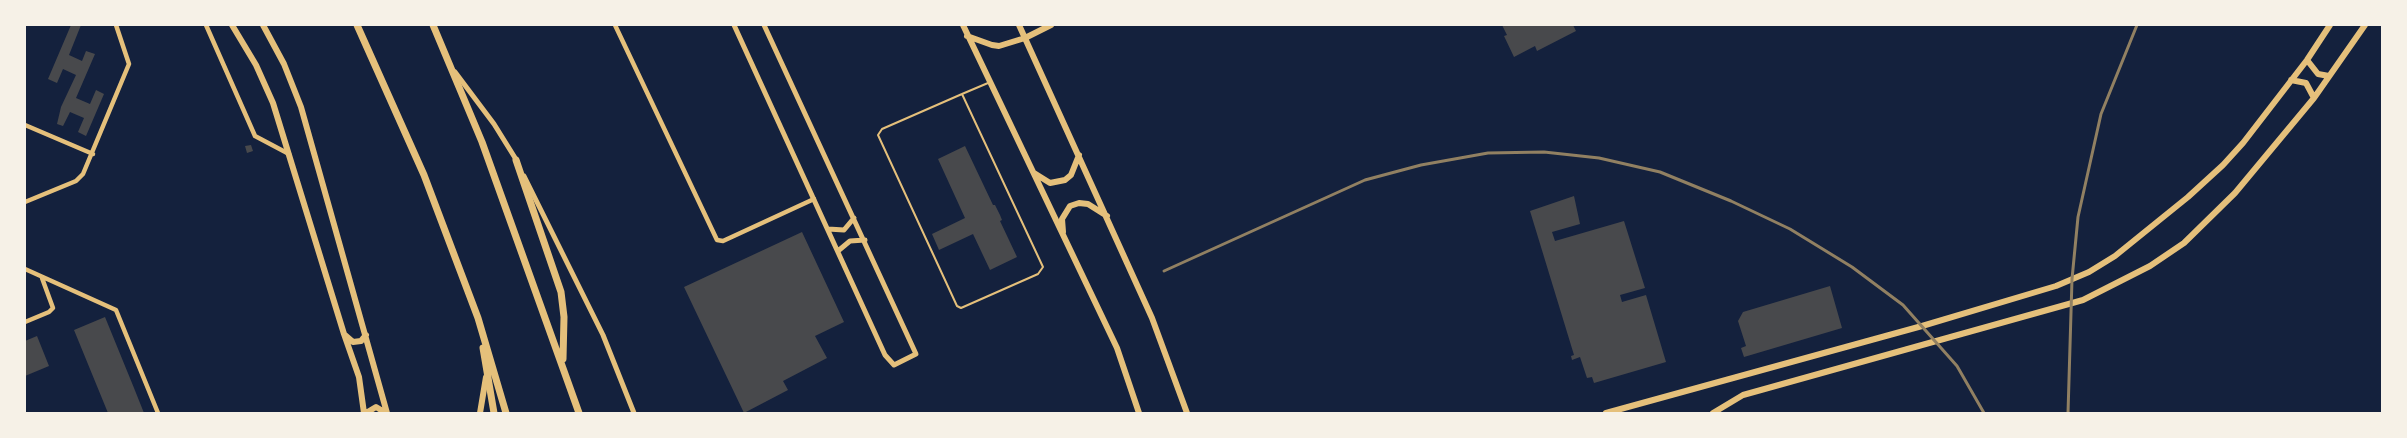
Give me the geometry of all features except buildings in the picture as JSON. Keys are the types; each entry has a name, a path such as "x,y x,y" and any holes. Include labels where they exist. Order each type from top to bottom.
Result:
{"highway":[{"path":"357,25 424,176 478,318 506,413"},
{"path":"433,25 454,71 579,413"},
{"path":"516,160 561,292 564,317 562,364"},
{"path":"478,318 494,413"}],"main road":[{"path":"232,25 256,65 273,103 359,377 365,413 376,407 386,413"},
{"path":"263,25 284,64 301,107 366,335 386,413"},
{"path":"963,25 1117,348 1139,413"},
{"path":"1019,25 1108,217 1152,318 1187,413"},
{"path":"967,36 992,46 1025,38 1051,25"},
{"path":"1606,413 1922,326 2056,286 2089,272 2115,256 2188,197 2223,165 2292,80 2330,25"},
{"path":"1713,413 1743,395 2083,300 2127,280 2190,237 2235,193 2314,98 2365,25"},
{"path":"2307,60 2318,74 2329,76"},
{"path":"2292,80 2306,83 2314,98"},
{"path":"1033,172 1050,183 1065,180 1072,175 1079,155"},
{"path":"1063,237 1062,220 1070,206 1088,204 1108,217"},
{"path":"344,334 353,342 361,341 366,335"},
{"path":"480,413 487,373"}],"street":[{"path":"25,202 76,181 83,174 93,154 129,64 116,25"},
{"path":"206,25 255,136 289,154"},
{"path":"615,25 716,238 720,241 814,199"},
{"path":"734,25 885,355 894,365 916,354 865,240 764,25"},
{"path":"454,71 494,124 543,210 603,335 634,413"},
{"path":"25,125 93,154"},
{"path":"828,229 844,230 854,218"},
{"path":"838,251 850,241 865,240"},
{"path":"25,269 116,310 158,413"},
{"path":"25,322 49,312 53,308 42,277"}],"lane":[{"path":"962,94 1043,267 1038,274 961,308 953,297 878,135 882,129 989,82"}],"railway":[{"path":"2068,413 2072,279 2078,217 2101,114 2137,25"},
{"path":"1164,271 1365,180 1421,165 1488,153 1544,152 1599,158 1660,172 1731,201 1790,229 1852,267 1903,305 1957,366 1984,413"}]}
